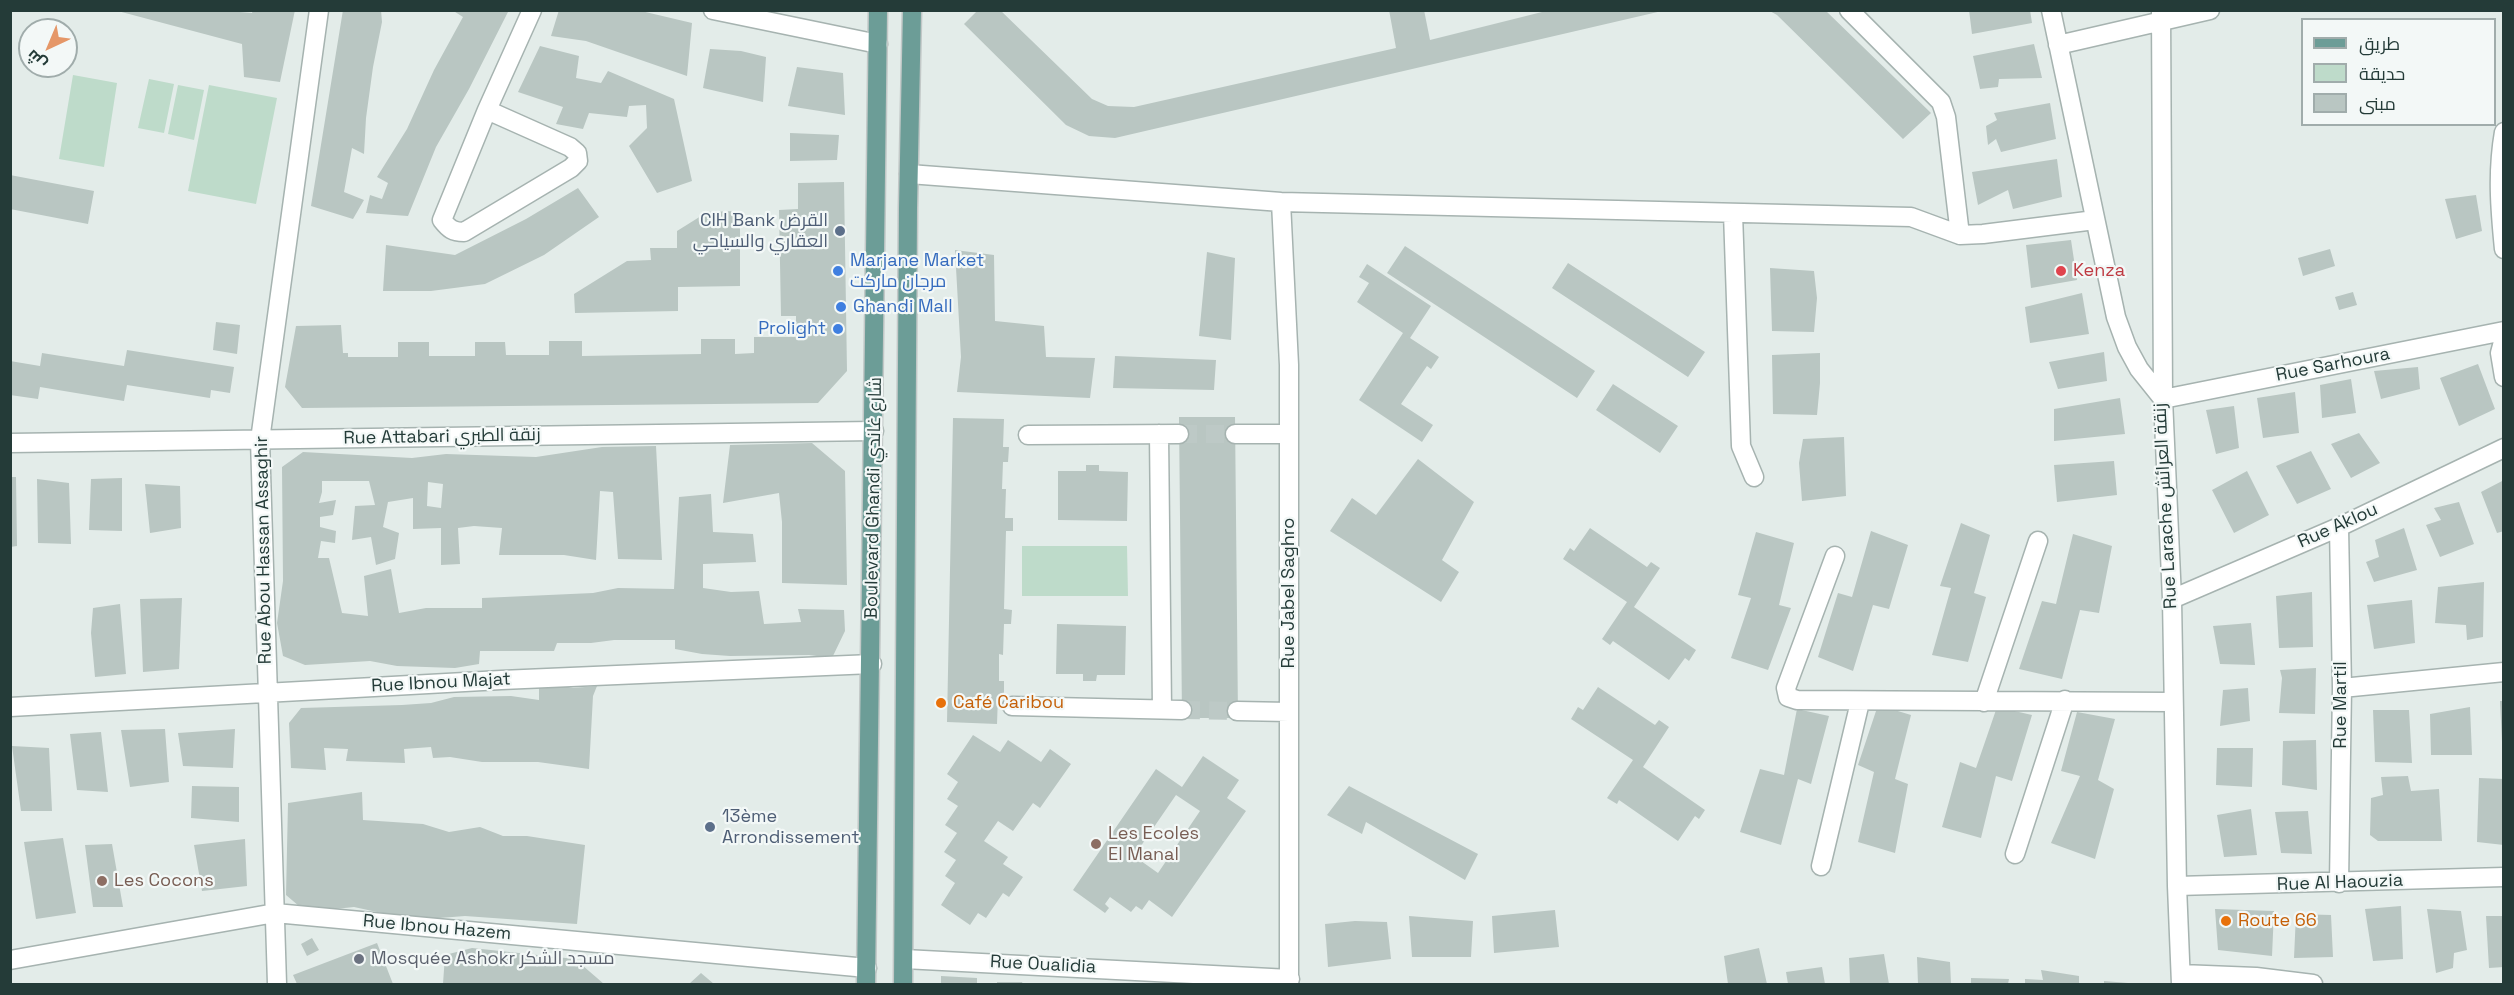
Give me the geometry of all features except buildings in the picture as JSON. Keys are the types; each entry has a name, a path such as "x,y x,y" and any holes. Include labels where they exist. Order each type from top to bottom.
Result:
{"main road":[{"name":"Boulevard Ghandi شارع غاندي","path":"866,976 872,664 878,10"},
{"name":"Boulevard Ghandi شارع غاندي","path":"903,984 912,10"}],"street":[{"name":"Rue Abou Hassan Assaghir","path":"277,984 266,693 260,440 319,10"},
{"path":"487,110 570,147 578,153 578,161 571,168 464,232 456,232 448,229 442,220 487,110 532,10"},
{"path":"713,10 878,44"},
{"path":"1849,10 1941,102 1946,117 1960,235"},
{"name":"Rue Larache زنقة العرائش","path":"2051,10 2116,316 2127,347 2139,369 2163,399 2172,599 2181,979"},
{"path":"2058,45 2162,16 2210,10"},
{"path":"2162,16 2163,399"},
{"path":"2504,132 2499,174 2504,249"},
{"path":"909,174 1281,202 1911,217 1960,235 2095,220"},
{"name":"Rue Jabel Saghro","path":"1281,202 1289,365 1290,982"},
{"path":"1733,213 1741,446 1754,477"},
{"name":"Rue Sarhoura","path":"2163,399 2504,331"},
{"path":"2504,338 2500,352 2504,377"},
{"name":"Rue Attabari زنقة الطبري","path":"10,443 874,431"},
{"path":"1159,434 1162,709"},
{"path":"1028,435 1179,434"},
{"path":"1235,434 1289,434"},
{"name":"Rue Aklou","path":"2172,599 2339,526 2504,448"},
{"name":"Rue Martil","path":"2339,526 2342,688 2339,884"},
{"path":"1984,702 2038,541"},
{"path":"1835,556 1786,688 1788,697 1797,700 1860,702 2065,700 2173,702"},
{"name":"Rue Ibnou Majat","path":"10,707 501,680 872,664"},
{"path":"2342,688 2504,672"},
{"path":"2015,854 2065,700"},
{"path":"1821,866 1860,702"},
{"path":"1012,706 1182,710"},
{"path":"1238,711 1289,712"},
{"name":"Rue Al Haouzia","path":"2177,886 2339,884 2504,877"},
{"name":"Rue Ibnou Hazem","path":"10,960 275,913 866,976"},
{"name":"Rue Oualidia","path":"904,959 1290,982"},
{"path":"2181,979 2256,977 2313,984"}],"green space":[{"path":"78,76 117,83 104,167 59,159 72,78 78,78"},
{"path":"149,79 174,84 164,133 138,128"},
{"path":"178,85 204,90 194,140 168,134"},
{"path":"209,85 277,98 256,204 188,191"},
{"path":"1022,546 1127,546 1128,596 1022,596"}],"tunnel":[{"path":"1179,434 1235,434"},
{"path":"1182,710 1237,711"}],"place":[{"name":"CIH Bank القرض العقاري والسياحي","path":"840,231"},
{"name":"Marjane Market مرجان ماركت","path":"838,271"},
{"name":"Kenza","path":"2061,271"},
{"name":"Ghandi Mall","path":"841,307"},
{"name":"Prolight","path":"838,329"},
{"name":"Café Caribou","path":"941,703"},
{"name":"13ème Arrondissement","path":"710,827"},
{"name":"Les Ecoles El Manal","path":"1096,844"},
{"name":"Les Cocons","path":"102,881"},
{"name":"Route 66","path":"2226,921"},
{"name":"Mosquée Ashokr مسجد الشكر","path":"359,959"}]}
